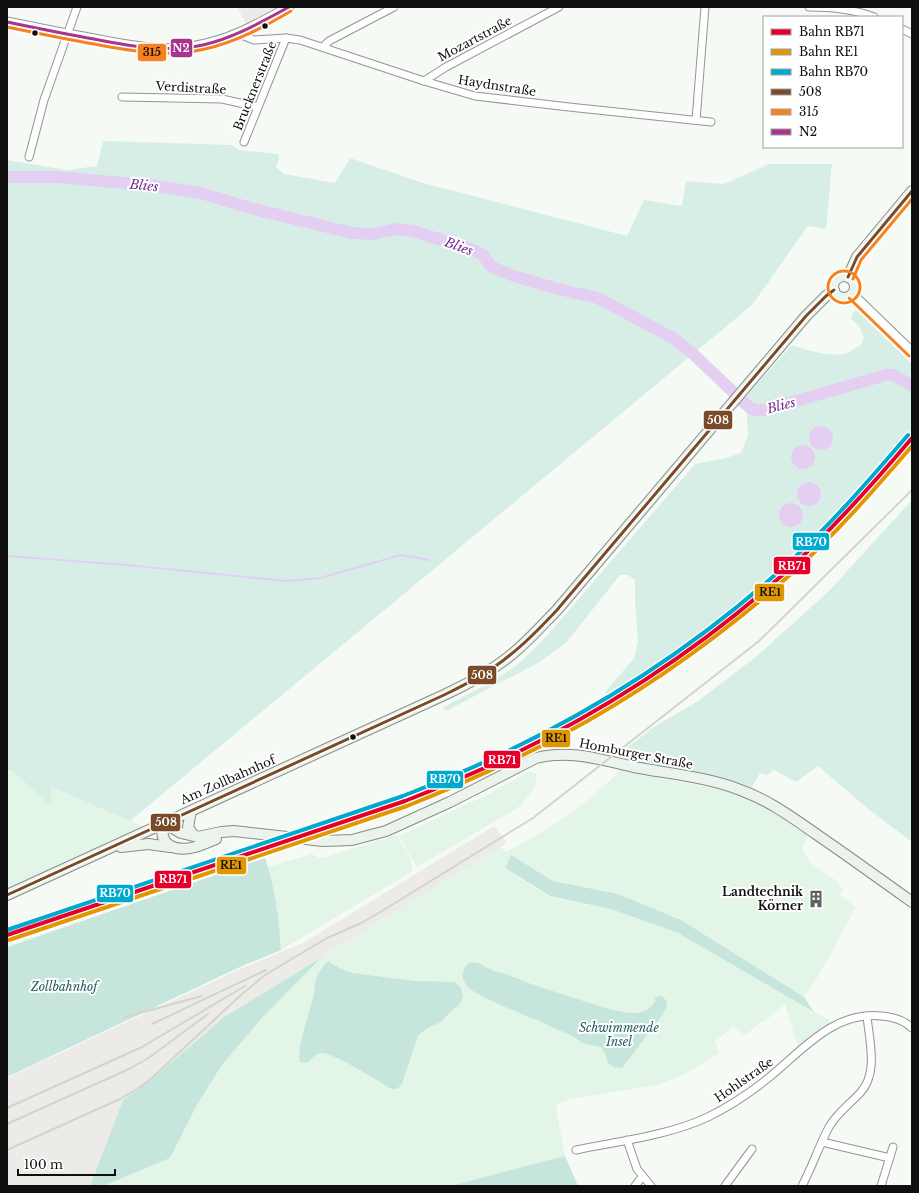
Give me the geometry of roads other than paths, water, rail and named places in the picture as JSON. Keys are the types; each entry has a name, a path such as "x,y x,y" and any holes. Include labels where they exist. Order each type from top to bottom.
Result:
{"main road":[{"path":"848,277 857,257 912,192"},
{"path":"844,276 848,277 851,278 855,284 854,292 849,296 839,296 834,290 834,283 837,279 844,276"},
{"name":"Am Zollbahnhof","path":"7,896 373,728 464,685 487,672 517,650 557,610 815,306 834,290"},
{"name":"Homburger Straße","path":"243,832 315,841 352,840 386,831 450,802 536,758 548,755 570,754 721,784 742,790 792,817 912,902"},
{"path":"191,811 188,827 194,835 198,837"},
{"path":"170,847 165,843 162,835 164,823 181,833 198,837 221,832 243,832"},
{"path":"107,850 138,844 170,847 194,847 243,832"}],"street":[{"path":"29,157 44,100 77,7"},
{"path":"7,22 118,44 162,50 189,48 239,33 289,7"},
{"path":"323,47 329,41 394,7"},
{"name":"Mozartstraße","path":"424,81 446,66 559,7"},
{"path":"696,120 705,7"},
{"path":"809,7 854,11 871,16"},
{"path":"903,30 912,34"},
{"name":"Haydnstraße","path":"239,33 254,40 286,38 323,47 460,92 498,99 711,122"},
{"name":"Brucknerstraße","path":"244,142 286,38"},
{"name":"Verdistraße","path":"122,97 222,99 258,107"},
{"path":"852,294 912,352"},
{"path":"802,1186 829,1126 838,1114 861,1092 871,1072 867,1016"},
{"name":"Hohlstraße","path":"576,1150 676,1129 710,1116 762,1083 825,1031 849,1019 867,1016 890,1017 900,1020 912,1028"},
{"path":"627,1140 637,1169 642,1177 651,1186"},
{"path":"822,1142 890,1158"},
{"path":"881,1186 893,1147"},
{"path":"725,1186 752,1149"},
{"path":"635,1186 642,1177"}],"waterway":[{"name":"Blies","path":"7,177 58,177 156,186 201,193 250,208 352,233 372,234 396,229 413,231 476,251 484,256 489,264 494,268 514,276 554,288 598,298 673,338 690,351 754,410 764,410 886,375 894,375 912,386"},
{"path":"7,556 127,565 287,581 320,578 401,555 429,560"}],"railway":[{"path":"7,1150 120,1099 140,1087 265,975 327,938 359,924 382,911 533,818 759,641 912,490"},
{"path":"152,1024 266,970"},
{"path":"7,1108 142,1047 245,986"},
{"path":"125,1017 202,996"},
{"path":"7,1124 129,1069 147,1059 208,1014"}],"rail line":[{"name":"RB70","path":"7,930 403,796 456,775 495,757 582,712 653,669 721,620 753,594 818,535 908,435"},
{"name":"RB71","path":"7,935 405,801 458,780 548,737 656,673 724,624 756,598 788,570 837,522 912,438"},
{"name":"RE1","path":"9,940 407,806 485,773 562,735 593,718 652,681 709,641 764,597 791,574 839,528 912,446"}],"place":[{"name":"Landtechnik Körner","path":"816,899"}],"park label":[{"name":"Zollbahnhof","path":"64,987"},
{"name":"Schwimmende Insel","path":"619,1035"}]}
